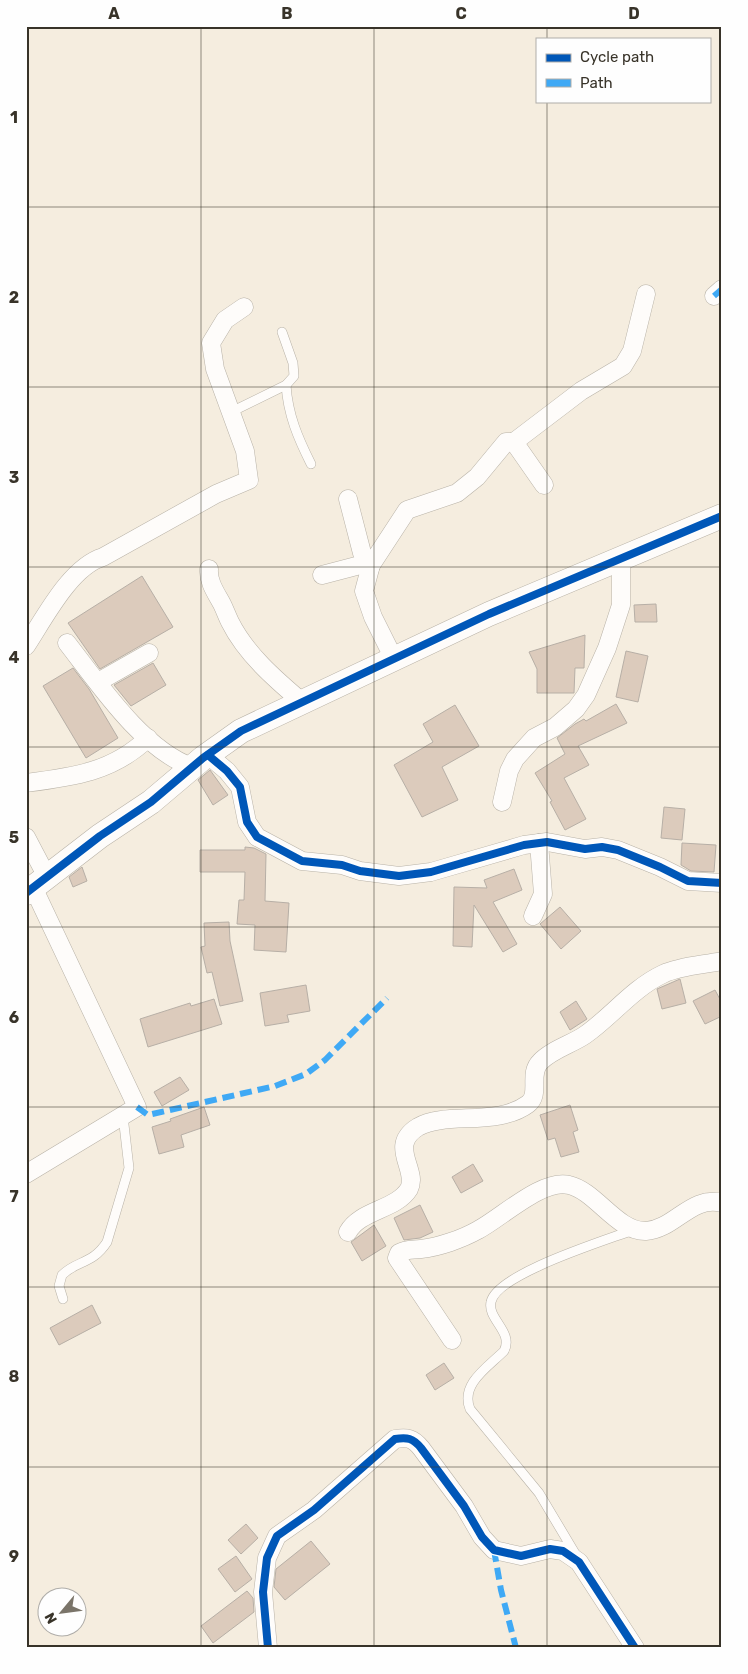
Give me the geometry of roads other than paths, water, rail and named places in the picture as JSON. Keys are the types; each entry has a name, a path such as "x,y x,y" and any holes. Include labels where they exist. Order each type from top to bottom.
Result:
{"street":[{"path":"394,659 373,617 364,591 371,566 407,510 457,493 477,476 506,442 514,442 581,391 624,366 632,351 646,294"},
{"path":"26,646 74,576 90,561 103,557 216,494 249,480 245,451 215,369 211,343 212,337 225,320 244,307"},
{"path":"514,442 544,485"},
{"path":"348,499 362,553 371,566"},
{"path":"35,886 100,836 151,802 200,761 241,731 498,610 722,516"},
{"path":"502,802 509,772 516,759 534,738 555,727 576,709 586,695 607,648 621,605 621,559"},
{"path":"322,574 364,564 371,566"},
{"path":"209,569 208,576 215,592 245,646 261,665 302,702"},
{"path":"67,643 130,722 179,762 200,761 227,771 240,787 247,822 257,837 302,861 342,865 360,871 399,876 431,872 524,845 548,842 585,849 602,847 618,850 688,881 722,883"},
{"path":"98,682 149,653"},
{"path":"26,783 91,773 133,752 148,738"},
{"path":"26,837 35,886 137,1106 26,1174"},
{"path":"533,916 543,894 539,843"},
{"path":"348,1232 358,1222 405,1194 410,1186 410,1180 404,1147 409,1135 418,1127 435,1121 477,1120 509,1113 530,1103 534,1096 534,1074 540,1062 587,1034 622,1003 663,974 722,962"},
{"path":"452,1340 399,1262 397,1258 399,1253 405,1250 421,1249 440,1244 479,1230 554,1184 569,1185 581,1191 633,1230 656,1229 700,1203 713,1201 722,1203"},
{"path":"268,1648 263,1592 267,1558 277,1536 314,1510 395,1440 405,1438 414,1439 464,1506 482,1537 494,1550 521,1556 550,1549 563,1551 579,1562 635,1648"}],"lane":[{"path":"231,412 286,385 294,376 293,363 282,332"},
{"path":"286,385 288,407 296,434 311,464"},
{"path":"63,1299 59,1286 62,1275 91,1259 100,1251 106,1242 128,1177 129,1156 123,1116"},
{"path":"579,1562 568,1539 539,1493 470,1409 467,1401 468,1392 472,1383 504,1352 507,1346 507,1339 492,1310 490,1302 494,1294 510,1282 556,1257 633,1230"}]}
